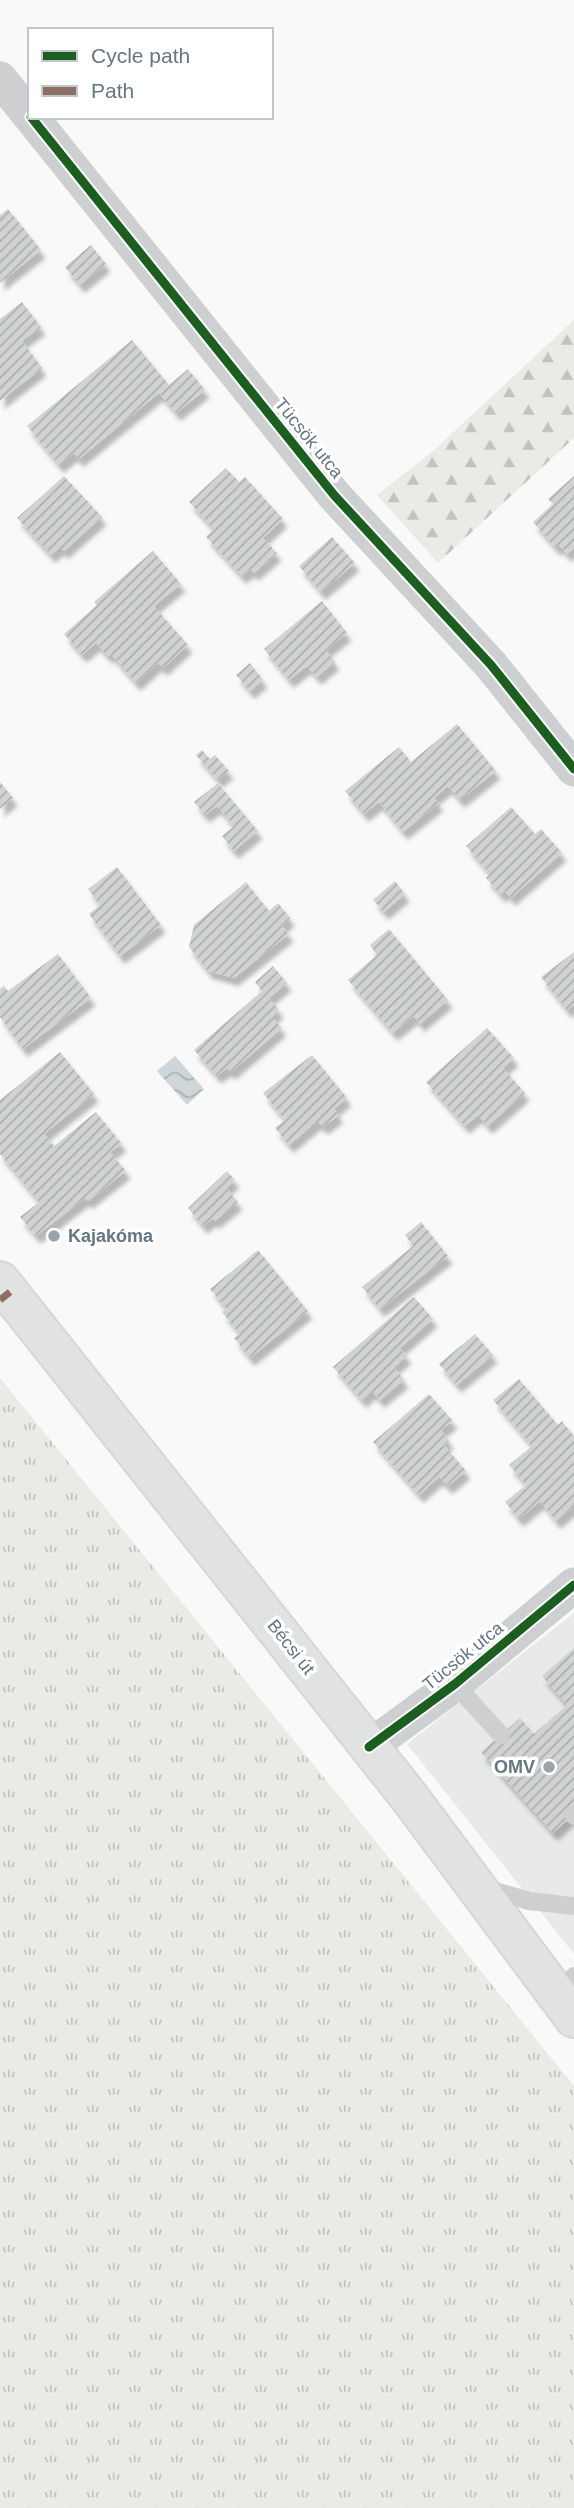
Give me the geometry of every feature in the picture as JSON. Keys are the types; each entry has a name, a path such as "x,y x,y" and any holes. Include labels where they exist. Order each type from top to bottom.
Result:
{"main road":[{"name":"Bécsi út","path":"0,1281 476,1885 572,2001"}],"street":[{"name":"Tücsök utca","path":"0,79 28,114"},
{"name":"Tücsök utca","path":"32,119 334,495 491,665 574,769"},
{"name":"Tücsök utca","path":"369,1747 455,1684 574,1585"}],"lane":[{"path":"455,1684 500,1735"},
{"path":"476,1885 529,1900 574,1906"}],"shaded area":[{"path":"574,1613 574,1954 407,1744"}],"green space":[{"path":"574,320 574,438 438,563 377,495 432,452"},
{"path":"0,1378 574,2086 574,2508 0,2508"}],"water":[{"path":"175,1056 204,1089 187,1105 157,1071"}],"building":[{"path":"8,209 41,250 0,283 0,215"},
{"path":"91,245 106,264 80,285 65,267"},
{"path":"22,302 41,327 22,341 42,368 0,401 0,319"},
{"path":"132,340 169,385 188,369 205,390 176,413 159,393 79,459 74,453 59,465 27,426"},
{"path":"226,468 239,482 245,477 283,519 263,538 277,553 254,573 250,569 242,576 206,537 214,529 189,502"},
{"path":"64,476 102,517 64,551 60,547 51,555 17,518"},
{"path":"574,476 574,548 567,554 559,545 556,548 533,522 553,504 548,499"},
{"path":"332,537 355,563 321,592 299,566"},
{"path":"153,551 181,584 154,606 188,645 163,668 158,663 136,683 111,654 108,656 96,643 82,655 64,634 97,605 94,602"},
{"path":"322,601 347,633 326,650 335,662 317,677 307,666 289,680 264,649"},
{"path":"250,663 263,680 250,691 236,675"},
{"path":"457,724 496,771 460,800 448,786 434,798 439,803 403,832 379,802 364,814 345,791 399,747 411,762"},
{"path":"202,750 210,759 215,755 229,771 218,780 196,755"},
{"path":"0,782 13,798 0,809"},
{"path":"218,783 258,831 234,851 222,836 234,826 217,806 205,815 194,802"},
{"path":"511,807 535,834 541,829 562,853 511,898 505,891 501,895 486,878 490,874 466,846"},
{"path":"117,867 161,925 120,956 89,914 100,905 88,889"},
{"path":"395,881 405,894 384,912 373,900"},
{"path":"246,882 269,911 278,903 290,918 282,926 289,934 234,978 208,971 189,947 194,925"},
{"path":"389,929 448,1000 420,1024 414,1016 393,1033 348,980 377,955 370,945"},
{"path":"574,952 574,1005 567,1010 541,977"},
{"path":"58,954 91,998 23,1049 0,1017 0,989 4,986 8,991"},
{"path":"273,966 287,983 269,998 279,1010 272,1017 282,1028 231,1072 227,1068 217,1076 194,1050 262,991 255,982"},
{"path":"487,1028 514,1058 503,1068 525,1093 488,1126 478,1115 465,1126 426,1082"},
{"path":"60,1052 94,1094 44,1134 54,1146 96,1112 122,1144 110,1152 126,1171 88,1201 85,1198 36,1236 20,1217 39,1202 0,1154 0,1100"},
{"path":"312,1055 347,1098 334,1109 339,1115 323,1127 318,1121 289,1145 275,1128 285,1120 263,1093"},
{"path":"227,1171 235,1180 226,1188 238,1202 215,1221 213,1218 203,1226 188,1208"},
{"path":"421,1222 448,1256 380,1309 362,1287 413,1246 405,1235"},
{"path":"258,1250 308,1311 250,1358 234,1338 240,1334 222,1312 227,1309 210,1289"},
{"path":"414,1297 433,1319 400,1348 407,1356 394,1367 404,1380 380,1400 372,1391 362,1400 333,1367"},
{"path":"475,1334 493,1355 457,1385 439,1364"},
{"path":"519,1379 558,1425 562,1421 574,1436 574,1506 556,1521 540,1501 519,1519 505,1502 526,1485 509,1465 532,1446 493,1400"},
{"path":"429,1394 453,1421 441,1430 449,1441 444,1445 466,1471 448,1486 439,1477 419,1495 373,1442"},
{"path":"574,1648 574,1814 553,1833 481,1752 520,1718 534,1734 567,1705 542,1676"}],"marked path":[{"path":"0,1300 10,1292"}],"cycle path":[{"path":"33,119 334,495 491,665 574,769"},
{"path":"369,1747 455,1684 574,1585"}],"place":[{"name":"Kajakóma","path":"54,1236"},
{"name":"OMV","path":"549,1767"}]}
